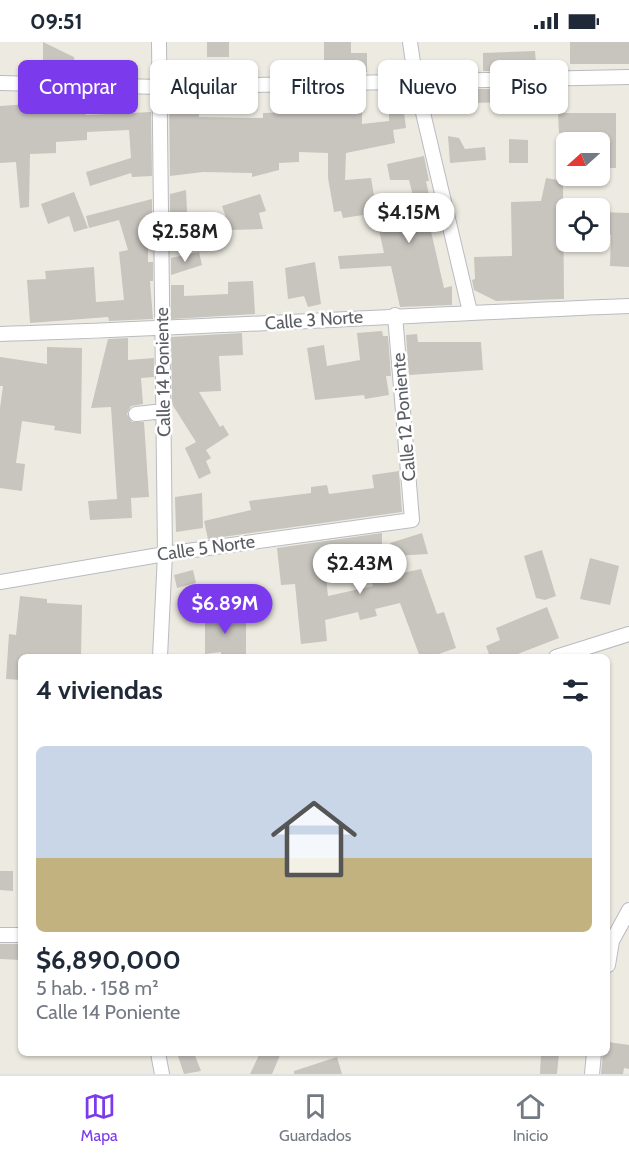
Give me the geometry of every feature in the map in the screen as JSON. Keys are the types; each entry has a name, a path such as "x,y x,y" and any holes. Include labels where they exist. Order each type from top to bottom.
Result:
{"street":[{"name":"Calle 14 Poniente","path":"159,42 159,60"},
{"path":"410,42 413,60"},
{"path":"478,81 629,77"},
{"path":"0,83 150,87"},
{"path":"258,85 378,84"},
{"name":"Calle 14 Poniente","path":"160,114 165,554 160,654"},
{"path":"423,114 470,312"},
{"name":"Calle 3 Norte","path":"0,333 161,330 395,315 629,306"},
{"name":"Calle 12 Poniente","path":"395,315 412,520"},
{"path":"136,414 164,411"},
{"name":"Calle 5 Norte","path":"0,582 165,554 412,520"},
{"path":"566,654 629,634"},
{"path":"610,941 629,910"},
{"path":"0,935 18,935"},
{"path":"159,1056 162,1074"},
{"path":"592,1074 594,1056"}],"building":[{"path":"43,42 74,57 74,60 43,60"},
{"path":"207,42 229,42 229,57 207,57"},
{"path":"324,42 351,42 351,53 367,53 367,72 366,60 324,60"},
{"path":"570,42 629,42 629,64 570,64"},
{"path":"535,51 536,60 490,60 490,71 483,71 483,53"},
{"path":"478,89 490,89 490,103 478,103"},
{"path":"18,105 18,114 86,115 150,112 152,176 132,177 131,173 90,186 86,172 131,158 129,130 87,132 87,140 56,142 56,153 30,154 29,207 20,208 16,162 0,163 0,106"},
{"path":"263,113 362,114 362,124 389,121 389,114 404,114 406,128 393,130 395,143 346,153 345,180 371,178 377,213 343,218 341,211 334,212 328,178 328,153 299,152 299,162 279,163 279,170 252,177 252,173 203,172 170,176 169,114 263,118"},
{"path":"616,113 616,168 610,168 610,132 559,132 558,114"},
{"path":"448,136 459,138 465,149 485,147 486,160 450,163"},
{"path":"509,139 528,140 528,163 509,163"},
{"path":"424,156 429,181 426,181 436,226 430,227 444,288 452,286 452,305 400,307 391,266 340,269 338,256 384,253 377,221 407,214 406,210 416,208 409,180 390,180 387,164"},
{"path":"546,178 556,180 556,186 563,186 563,198 556,198 556,252 564,252 564,299 496,301 474,290 472,280 475,279 474,257 512,256 511,202 541,201"},
{"path":"186,190 188,232 170,233 170,194"},
{"path":"74,192 88,228 74,232 69,216 48,224 41,204"},
{"path":"260,194 266,211 259,213 263,229 230,230 222,206"},
{"path":"152,199 152,234 148,234 148,262 153,262 153,281 150,281 153,319 109,321 108,317 30,323 27,280 46,279 45,271 94,267 96,302 124,300 119,252 128,250 119,220 89,228 86,216"},
{"path":"610,212 629,213 629,267 610,266"},
{"path":"199,252 202,265 171,275 171,258"},
{"path":"315,262 321,304 308,307 304,296 288,299 285,268"},
{"path":"253,281 255,314 171,319 171,285 184,285 184,296 228,294 228,282"},
{"path":"382,331 383,336 388,336 391,376 386,376 389,395 365,399 364,395 315,400 307,348 324,345 327,366 360,360 357,333"},
{"path":"242,333 243,355 219,356 221,391 199,392 220,427 223,425 229,435 206,450 211,458 206,461 211,473 199,479 185,448 196,442 172,404 171,337"},
{"path":"417,334 418,342 481,342 483,370 409,375 406,335"},
{"path":"128,338 128,360 154,358 154,377 141,378 143,404 131,406 127,414 132,422 144,422 149,497 131,498 132,518 90,520 88,501 117,499 111,407 91,408 108,339"},
{"path":"47,347 82,348 81,434 54,430 55,426 22,421 16,463 25,464 22,491 0,488 0,408 3,386 0,386 0,357 47,364"},
{"path":"399,471 402,512 208,539 204,521 251,510 249,501 311,493 311,487 327,485 329,494 374,488 372,475"},
{"path":"202,493 203,528 176,532 175,497"},
{"path":"382,533 382,548 354,548 354,557 324,558 328,596 373,586 371,580 421,569 437,614 444,612 456,648 439,654 419,654 400,603 375,609 377,616 360,620 358,612 325,620 327,641 301,644 295,584 281,585 277,548"},
{"path":"422,533 428,554 394,556 390,543"},
{"path":"542,550 556,596 545,600 536,598 524,556"},
{"path":"590,558 619,566 610,605 580,599"},
{"path":"193,570 196,583 177,588 174,575"},
{"path":"20,596 47,599 47,603 82,605 81,654 18,654 18,680 6,679 9,634 16,635"},
{"path":"547,607 559,638 518,654 489,654 486,646 500,640 496,628"},
{"path":"205,609 222,610 221,619 246,619 246,654 221,654 221,652 205,654"},
{"path":"0,871 13,871 13,891 0,890"},
{"path":"0,944 18,944 18,960 0,959"},
{"path":"610,1042 629,1045 629,1069 624,1068 623,1074 601,1074 603,1056 610,1056"},
{"path":"178,1056 195,1056 201,1071 184,1074"},
{"path":"259,1056 280,1056 272,1074 250,1074"},
{"path":"541,1056 559,1056 557,1074 540,1074"},
{"path":"337,1057 342,1074 294,1074 294,1071"}]}
